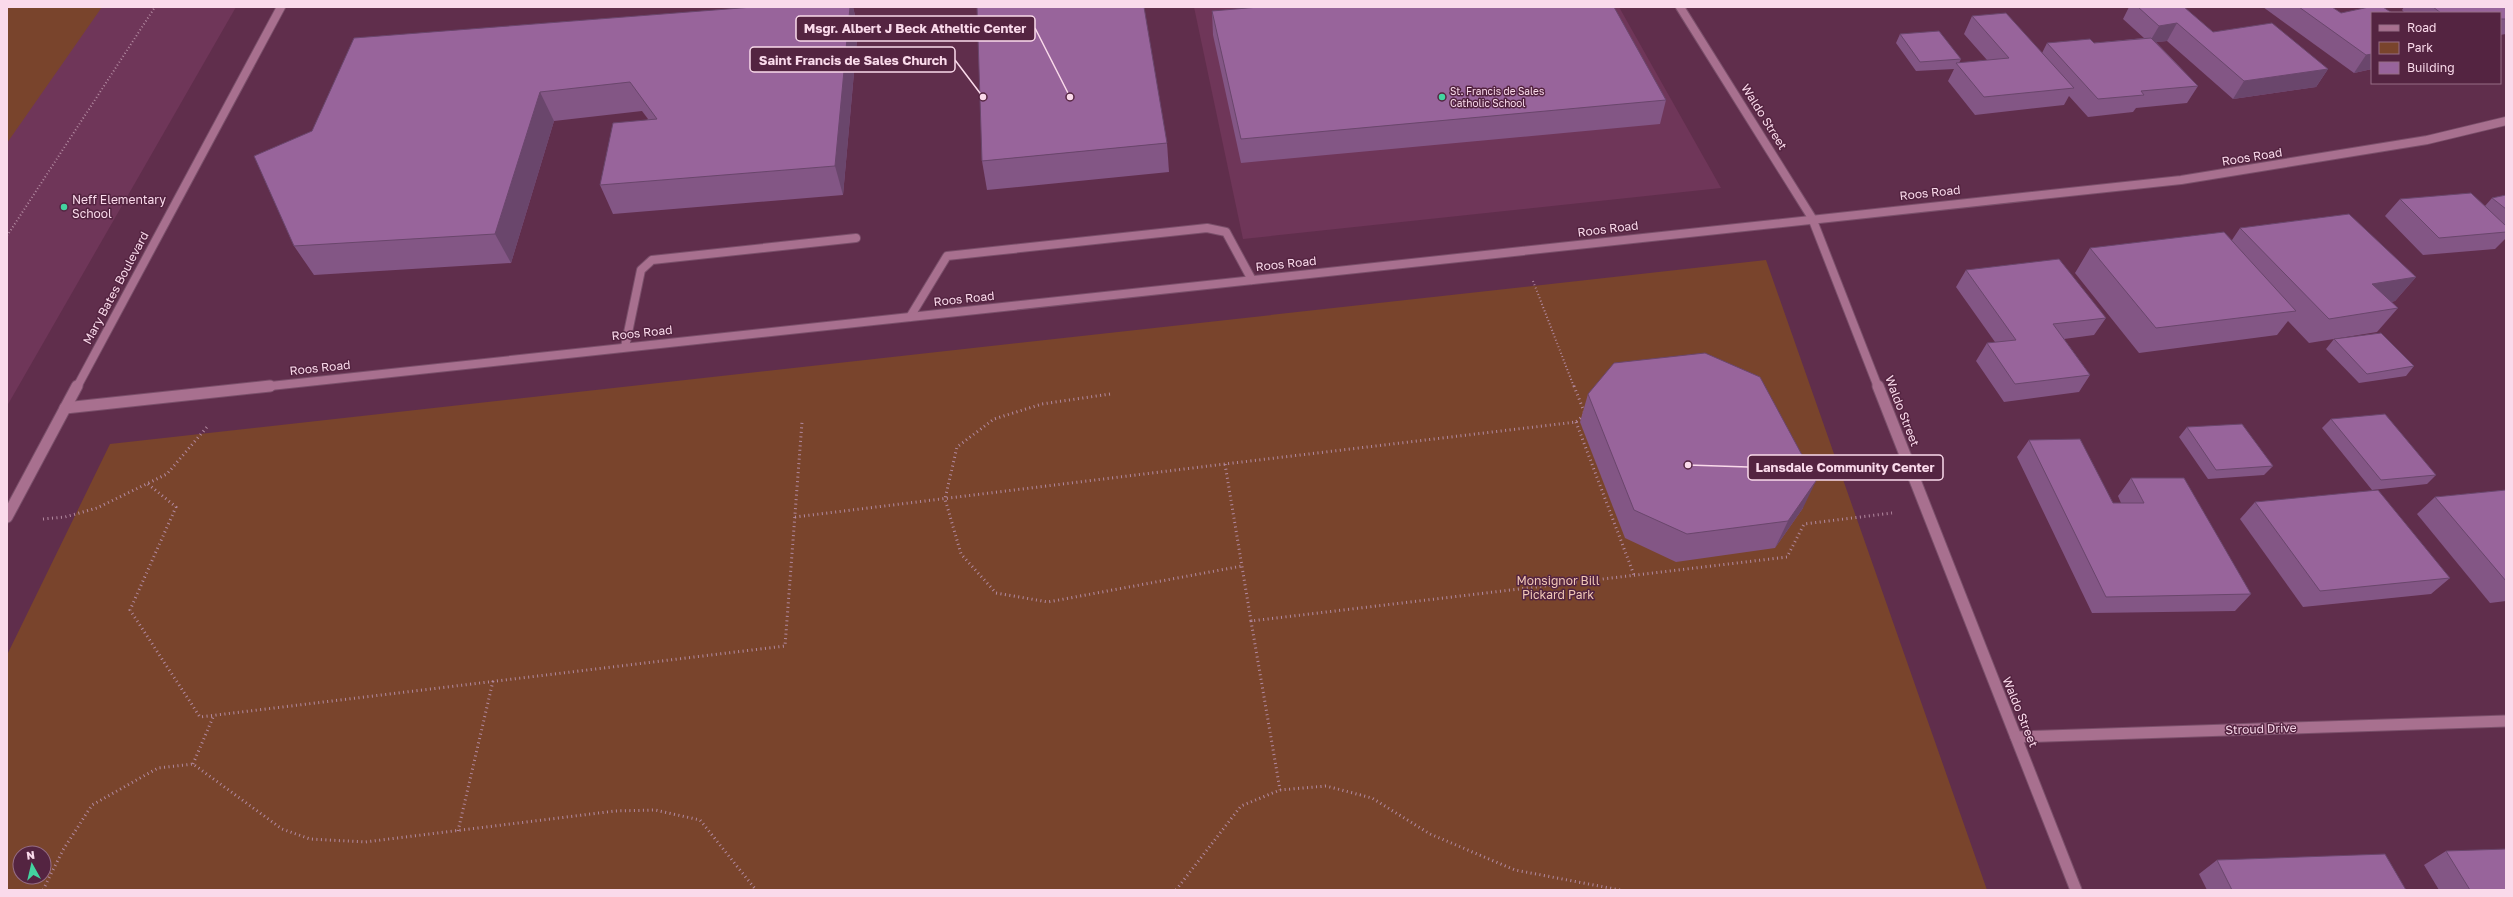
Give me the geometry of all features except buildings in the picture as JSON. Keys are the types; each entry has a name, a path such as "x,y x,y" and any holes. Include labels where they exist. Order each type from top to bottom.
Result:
{"street":[{"name":"Mary Bates Boulevard","path":"7,517 281,7"},
{"name":"Waldo Street","path":"1680,7 1812,218 2076,890"},
{"name":"Roos Road","path":"65,408 1521,251 1812,218 2181,180 2420,142 2506,121"},
{"path":"910,317 947,256 1207,228 1226,232 1252,280"},
{"path":"624,347 641,270 652,260 856,238"},
{"name":"Stroud Drive","path":"2016,737 2506,721"}],"path":[{"path":"7,236 155,7"},
{"path":"795,517 1576,422 1585,414 1521,251"},
{"path":"36,520 65,517 97,508 167,474 199,438 235,390"},
{"path":"1110,394 1042,404 994,420 957,447 945,499 961,554 996,594 1048,602 1242,566"},
{"path":"148,484 176,507 130,610 200,717 785,646 802,422"},
{"path":"1576,422 1634,575"},
{"path":"1225,464 1280,790"},
{"path":"1251,621 1787,557 1804,524 1926,509"},
{"path":"458,831 493,681"},
{"path":"192,764 214,715"},
{"path":"42,890 63,850 92,805 158,768 192,764 282,830 310,839 365,842 615,811 655,810 700,820 756,890"},
{"path":"1176,890 1241,806 1280,790 1326,786 1372,798 1430,834 1515,870 1620,890"}],"shaded area":[{"name":"Neff Elementary School","path":"7,7 236,7 7,406"},
{"name":"St. Francis de Sales Catholic School","path":"1194,7 1619,7 1721,188 1243,239"}],"green space":[{"path":"7,7 102,7 7,143"},
{"name":"Monsignor Bill Pickard Park","path":"1766,260 1987,890 7,890 7,655 110,444"}],"place":[{"name":"Saint Francis de Sales Church","path":"983,97"},
{"name":"Msgr. Albert J Beck Atheltic Center","path":"1070,97"},
{"name":"St. Francis de Sales Catholic School","path":"1442,97"},
{"name":"Neff Elementary School","path":"64,207"},
{"name":"Lansdale Community Center","path":"1688,465"}]}
